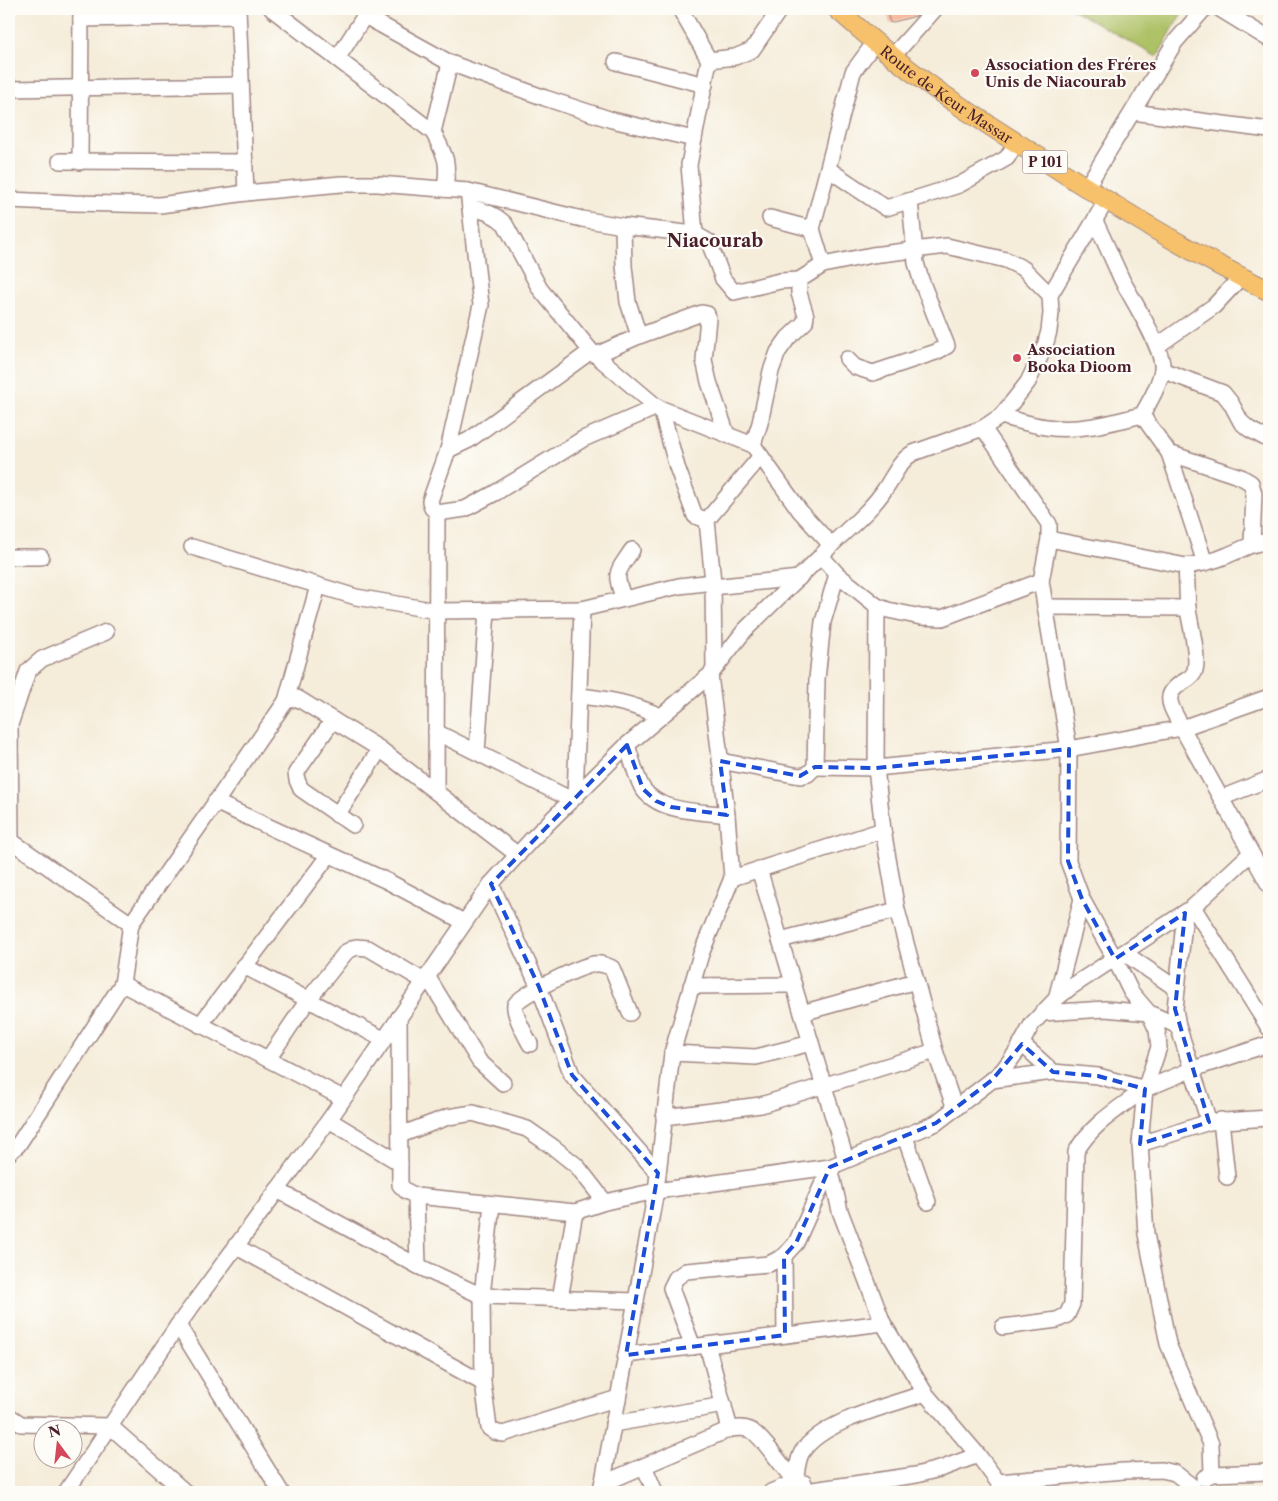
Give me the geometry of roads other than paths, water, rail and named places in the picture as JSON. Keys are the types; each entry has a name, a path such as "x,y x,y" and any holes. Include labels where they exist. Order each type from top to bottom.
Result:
{"main road":[{"name":"Route de Keur Massar","path":"837,9 892,57 938,91 1086,188 1241,277 1269,291"}],"street":[{"path":"272,9 433,132 447,162 448,170 445,189"},
{"path":"680,9 709,60 689,165 695,234"},
{"path":"709,60 735,57 752,50 780,9"},
{"path":"892,57 935,9"},
{"path":"1086,188 1175,42 1204,9"},
{"path":"1220,9 1269,39"},
{"path":"80,162 81,14 238,12 246,193"},
{"path":"337,59 367,12 450,63 612,120 694,139"},
{"path":"823,265 812,229 853,72 875,42"},
{"path":"616,62 705,85"},
{"path":"433,132 450,63"},
{"path":"9,89 241,85"},
{"path":"1133,112 1269,130"},
{"path":"828,169 886,208 959,185 1007,158 1016,142"},
{"path":"60,161 244,162"},
{"path":"9,200 160,205 246,193 360,184 468,191 623,226 695,234 709,242 723,279 734,292 780,280 799,280 823,265 872,254 947,246 1006,260 1024,269 1050,295"},
{"path":"436,792 437,513 432,508 430,501 448,450 481,305 468,191"},
{"path":"847,359 855,367 873,373 936,352 947,346 921,280 914,249 910,201"},
{"path":"66,1492 178,1325 329,1120 491,884 573,798 627,745 712,672 745,630 860,518 884,491 907,456 913,452 983,428 1001,416 1028,382 1045,346 1049,331 1050,295 1106,201"},
{"path":"470,207 491,213 505,224 540,289 593,353 659,408 726,435 757,451 800,511 826,551 837,574 877,606 906,614 942,618 1041,581"},
{"path":"770,218 812,229"},
{"path":"1001,416 1045,427 1068,429 1105,424 1142,416 1154,394 1162,370 1157,346 1122,280 1095,221"},
{"path":"623,226 624,266 628,302 639,336"},
{"path":"1157,346 1214,306 1241,277"},
{"path":"602,1488 656,1191 672,1053 700,954 732,878 712,672 713,585 707,520 757,451 760,423 771,371 778,352 788,338 805,322 806,316 799,293 799,280"},
{"path":"448,450 468,440 593,353 702,313 707,314 708,318 704,360 726,435"},
{"path":"1162,370 1223,393 1231,403 1241,422 1248,429 1269,440"},
{"path":"437,513 465,509 495,493 583,439 659,408"},
{"path":"659,408 677,467 695,516 707,520"},
{"path":"1142,416 1170,453 1205,563"},
{"path":"983,428 1048,520 1049,539 1041,581 1069,749 1068,861 1082,900 1120,956 1132,992 1149,1013 1157,1030 1159,1047 1145,1089 1140,1144 1146,1234 1168,1344 1211,1444 1212,1474"},
{"path":"1170,453 1242,477 1252,483 1254,494 1252,544"},
{"path":"1049,539 1186,566 1205,563 1228,556 1252,544 1269,541"},
{"path":"192,547 356,598 437,611 582,609 679,586 799,578"},
{"path":"624,599 616,578 617,572 632,550"},
{"path":"9,557 42,557"},
{"path":"1186,566 1188,608 1196,660 1195,670 1191,678 1175,686 1170,694 1169,702 1269,885"},
{"path":"720,761 800,776 808,774 815,767 817,679 823,622 837,574"},
{"path":"12,1147 122,984 131,924 286,701 318,586"},
{"path":"877,606 876,768 883,830 897,910 936,1051 955,1109"},
{"path":"1045,607 1188,608"},
{"path":"573,798 582,609"},
{"path":"477,752 487,611"},
{"path":"106,632 42,659 28,670 13,705 10,725 10,842 131,924"},
{"path":"579,696 605,698 637,706 660,716"},
{"path":"815,767 876,768 1069,749 1182,728 1269,697"},
{"path":"286,701 298,698 380,750 518,855"},
{"path":"333,720 296,773 297,780 301,789 353,825"},
{"path":"436,732 573,798"},
{"path":"627,745 643,789 656,801 671,807 727,815"},
{"path":"337,815 380,750"},
{"path":"1221,798 1269,779"},
{"path":"215,802 387,881 464,922"},
{"path":"732,878 883,830"},
{"path":"399,1017 400,1185 406,1191 416,1196 575,1212 605,1202 656,1191 830,1167 936,1122 955,1109 992,1080 1011,1060 1032,1024 1056,999 1071,987 1189,910 1251,853"},
{"path":"200,1025 329,855"},
{"path":"759,869 846,1160"},
{"path":"491,884 539,987 572,1075 658,1173"},
{"path":"1056,999 1082,900"},
{"path":"780,940 897,910"},
{"path":"1189,910 1175,1008 1178,1026 1193,1069 1215,1121 1227,1177"},
{"path":"1189,910 1269,1028"},
{"path":"268,1059 308,1000 346,952 356,948 368,948 426,978 480,1061 503,1083"},
{"path":"1120,956 1177,989"},
{"path":"530,1044 515,1011 515,1003 521,997 539,987 591,964 601,963 612,968 630,1013"},
{"path":"244,966 384,1039"},
{"path":"802,1013 916,981"},
{"path":"122,984 343,1098"},
{"path":"691,986 794,985"},
{"path":"1042,1012 1105,1009 1149,1013 1178,1026"},
{"path":"672,1053 756,1056 811,1042"},
{"path":"1021,1043 1053,1072"},
{"path":"1002,1327 1058,1320 1067,1315 1072,1304 1076,1152 1083,1139 1094,1127 1145,1089 1193,1069 1269,1044"},
{"path":"664,1117 761,1106 936,1051"},
{"path":"992,1080 1053,1072 1098,1076 1145,1089"},
{"path":"400,1135 448,1117 473,1113 528,1129 576,1166 605,1202"},
{"path":"1140,1144 1215,1121 1269,1118"},
{"path":"329,1120 400,1162"},
{"path":"905,1136 928,1202"},
{"path":"730,1429 724,1405 700,1346 671,1288 676,1278 686,1271 769,1264 784,1256 796,1243 830,1167"},
{"path":"830,1167 840,1211 883,1323 924,1393 978,1455 993,1487 1042,1486 1123,1471 1162,1470 1175,1473 1192,1490 1202,1479 1212,1474 1269,1472"},
{"path":"277,1190 418,1266 482,1296 636,1302"},
{"path":"416,1196 418,1266"},
{"path":"492,1204 482,1296 483,1383 488,1428 503,1434 618,1398"},
{"path":"560,1299 575,1212"},
{"path":"235,1246 483,1383"},
{"path":"784,1256 785,1336"},
{"path":"626,1355 883,1323"},
{"path":"178,1325 281,1492"},
{"path":"795,1482 801,1454 815,1438 838,1423 924,1393"},
{"path":"613,1424 724,1405"},
{"path":"9,1416 21,1424 110,1426 185,1492"},
{"path":"602,1488 644,1466 730,1429 741,1428 751,1430 795,1482"},
{"path":"771,1492 795,1482 805,1483 814,1491 916,1475 943,1468 978,1455"},
{"path":"644,1466 655,1492"}],"place":[{"name":"Association des Fréres Unis de Niacourab","path":"975,73"},
{"name":"Association Booka Dioom","path":"1017,358"}],"district":[{"name":"Niacourab","path":"715,241"}]}
